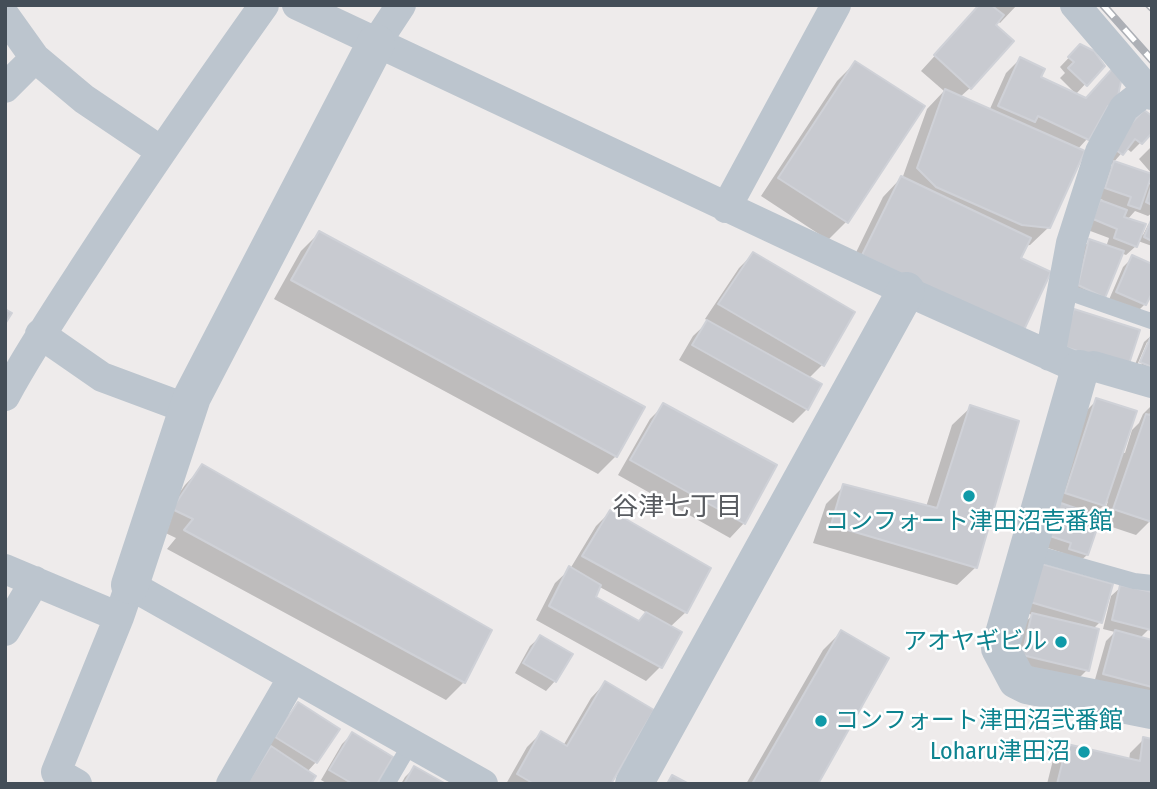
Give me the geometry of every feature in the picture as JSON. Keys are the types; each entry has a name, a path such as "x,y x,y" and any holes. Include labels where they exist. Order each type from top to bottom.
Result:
{"street":[{"path":"5,396 40,334 161,151 264,5"},
{"path":"297,5 726,208 1065,363 1093,366 1152,383"},
{"path":"77,784 55,772 124,601 192,397 376,43 401,5"},
{"path":"726,208 836,5"},
{"path":"1075,5 1149,92 1124,108 1100,152 1071,243 1062,290 1065,363 1028,551 1000,648 1017,680 1027,685 1152,710"},
{"path":"5,16 35,58 84,99 161,151"},
{"path":"5,88 35,58"},
{"path":"634,784 906,291"},
{"path":"40,334 102,377 188,409"},
{"path":"5,569 35,582 124,601 293,677 483,784"},
{"path":"5,631 35,582"},
{"path":"231,784 293,677"}],"lane":[{"path":"1062,290 1152,320"},
{"path":"1028,551 1134,581 1150,578"},
{"path":"387,784 411,743"}],"building":[{"path":"979,5 991,5 1004,15 996,25 1014,41 971,89 934,55"},
{"path":"1080,44 1094,51 1105,66 1087,86 1068,68 1074,62 1068,57"},
{"path":"1020,57 1045,69 1041,77 1086,98 1113,68 1122,77 1115,110 1108,106 1089,140 1038,116 1035,122 998,106"},
{"path":"855,61 925,106 848,223 778,178"},
{"path":"945,89 1085,151 1050,228 1022,225 936,187 917,168"},
{"path":"1144,110 1152,116 1152,133 1142,144 1135,139 1123,155 1110,146"},
{"path":"1114,161 1152,174 1140,209 1128,205 1131,197 1105,188"},
{"path":"901,176 1031,238 1021,258 1051,272 1023,332 862,255"},
{"path":"1152,184 1152,205 1146,202"},
{"path":"1100,200 1127,210 1124,217 1146,224 1137,247 1114,238 1117,229 1093,219"},
{"path":"1152,218 1152,241 1144,237"},
{"path":"319,231 645,407 617,457 291,280"},
{"path":"1089,239 1124,251 1105,298 1078,285"},
{"path":"753,252 855,312 824,366 718,304"},
{"path":"1132,255 1152,264 1152,293 1146,305 1116,292"},
{"path":"5,309 12,313 5,324"},
{"path":"1074,309 1140,330 1128,367 1062,346"},
{"path":"707,320 822,384 808,410 692,345"},
{"path":"1152,334 1152,367 1140,362"},
{"path":"1096,398 1137,411 1105,506 1065,493"},
{"path":"663,403 777,465 745,524 630,460"},
{"name":"コンフォート津田沼壱番館","path":"970,405 1019,421 977,568 831,525 843,484 937,508"},
{"path":"1152,411 1152,522 1113,509 1146,414 1150,415"},
{"path":"202,464 492,630 465,683 184,530 193,519 172,509"},
{"path":"1058,502 1101,517 1088,555 1069,549 1071,543 1047,535"},
{"path":"610,510 711,568 687,613 582,556"},
{"path":"1042,564 1113,584 1102,623 1030,602"},
{"path":"569,566 601,585 596,597 639,621 646,612 682,632 662,668 549,606"},
{"path":"1120,585 1152,592 1151,630 1112,620"},
{"name":"アオヤギビル","path":"1032,613 1099,629 1089,671 1022,655"},
{"name":"コンフォート津田沼弐番館","path":"841,630 889,658 818,784 752,784"},
{"path":"1115,630 1152,640 1152,687 1103,674"},
{"path":"540,635 573,654 556,682 523,663"},
{"path":"605,681 654,710 611,784 534,784 517,774 541,731 567,746"},
{"path":"298,702 340,729 317,763 275,737"},
{"path":"352,732 393,757 377,784 353,784 329,770"},
{"name":"Loharu津田沼","path":"1143,737 1152,739 1152,784 1057,784 1067,744 1140,761"},
{"path":"271,746 316,776 311,784 250,784 248,782"},
{"path":"414,766 446,784 404,784"},
{"path":"672,775 689,784 667,784"}],"railway":[{"path":"1103,5 1152,60"},
{"path":"1149,5 1152,8"}],"place":[{"name":"コンフォート津田沼壱番館","path":"969,496"},
{"name":"アオヤギビル","path":"1061,642"},
{"name":"コンフォート津田沼弐番館","path":"821,721"},
{"name":"Loharu津田沼","path":"1084,752"}],"district":[{"name":"谷津七丁目","path":"677,508"}]}
